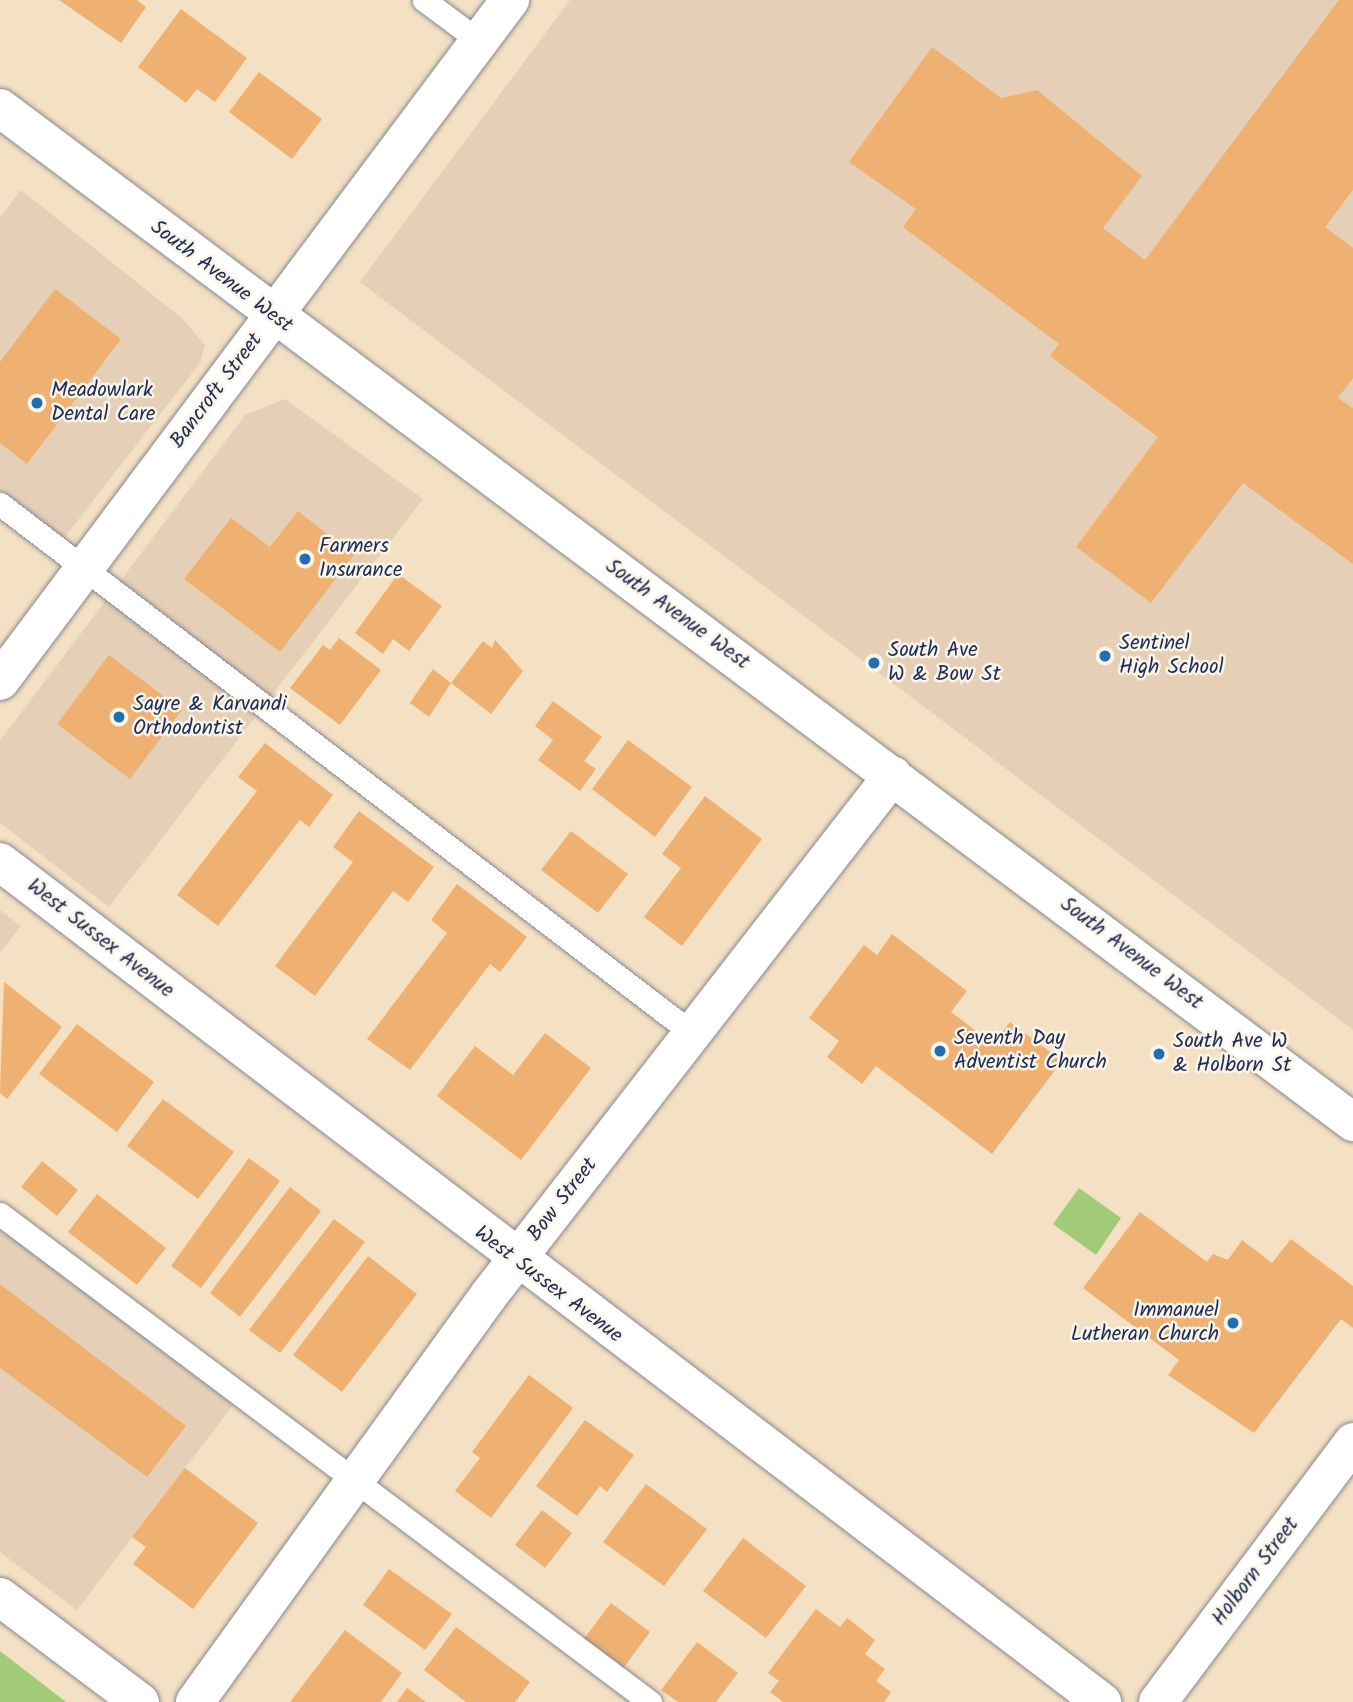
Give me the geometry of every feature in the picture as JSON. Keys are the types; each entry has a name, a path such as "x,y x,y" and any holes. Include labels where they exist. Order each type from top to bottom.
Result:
{"street":[{"name":"Bancroft Street","path":"0,681 510,0"},
{"name":"South Avenue West","path":"0,108 272,316 893,775 1353,1122"},
{"name":"Bow Street","path":"195,1702 516,1261 893,775"},
{"name":"West Sussex Avenue","path":"0,862 516,1261 1102,1702"},
{"name":"Holborn Street","path":"1158,1702 1353,1442"},
{"path":"0,1597 140,1702"}],"lane":[{"path":"424,0 479,41"},
{"path":"0,504 692,1033"},
{"path":"0,1214 650,1702"}],"shaded area":[{"name":"Sentinel High School","path":"570,0 1353,0 1353,1030 360,282"},
{"path":"21,190 183,319 205,345 200,363 57,547 0,504 0,218"},
{"path":"285,399 423,499 109,907 0,823 0,741 245,415"},
{"path":"0,910 21,926 0,953"},
{"path":"0,1214 239,1397 77,1610 0,1552"}],"green space":[{"path":"1079,1188 1121,1218 1096,1255 1053,1224"},
{"path":"0,1651 66,1702 0,1702"}],"building":[{"path":"59,0 137,0 146,7 121,43"},
{"path":"1339,0 1353,0 1353,190 1325,227 1353,248 1353,378 1338,398 1353,408 1353,564 1243,483 1151,603 1076,547 1158,437 1050,356 1059,344 903,227 916,209 849,162 932,47 1001,98 1037,90 1142,176 1103,228 1145,260"},
{"path":"181,9 247,58 215,102 197,89 186,103 138,67"},
{"path":"259,72 322,119 292,159 229,112"},
{"name":"Meadowlark Dental Care","path":"55,289 121,339 27,464 0,443 0,362"},
{"path":"298,511 354,555 280,652 184,579 231,518 270,547"},
{"path":"398,574 442,606 409,651 393,639 383,654 355,633"},
{"path":"339,638 381,670 340,725 290,688 323,645 330,650"},
{"path":"495,640 523,671 491,714 451,683 483,641 492,648"},
{"name":"Sayre & Karvandi Orthodontist","path":"109,655 182,710 130,779 57,724"},
{"path":"433,669 451,683 429,717 410,703"},
{"path":"553,701 602,737 584,761 596,769 580,791 538,760 553,740 535,726"},
{"path":"628,740 692,787 655,837 592,789"},
{"path":"265,743 333,795 309,827 300,820 218,926 177,895 257,791 238,777"},
{"path":"705,796 762,839 682,946 644,917 681,868 662,854"},
{"path":"359,811 434,867 408,902 393,891 315,996 275,966 353,862 333,847"},
{"path":"571,831 628,874 598,913 541,870"},
{"path":"457,884 527,937 500,972 490,964 410,1070 367,1039 447,933 431,920"},
{"name":"Seventh Day Adventist Church","path":"892,934 967,991 951,1012 993,1044 1010,1022 1062,1061 992,1154 876,1066 862,1084 827,1057 839,1041 809,1018 864,945 877,955"},
{"path":"4,982 62,1027 7,1099 0,1093"},
{"path":"77,1024 154,1082 117,1132 39,1074"},
{"path":"545,1033 591,1068 521,1160 437,1096 475,1046 513,1075"},
{"path":"163,1099 234,1152 198,1199 127,1146"},
{"path":"249,1158 280,1181 201,1288 171,1266"},
{"path":"42,1161 78,1190 57,1216 21,1187"},
{"path":"290,1187 321,1211 240,1317 210,1293"},
{"path":"97,1194 166,1248 137,1285 68,1232"},
{"name":"Immanuel Lutheran Church","path":"1140,1212 1207,1262 1213,1254 1228,1260 1242,1240 1272,1263 1291,1239 1353,1286 1353,1328 1341,1319 1254,1433 1168,1375 1179,1360 1083,1288"},
{"path":"334,1219 365,1242 280,1353 249,1330"},
{"path":"368,1256 417,1294 342,1392 293,1355"},
{"path":"0,1284 186,1426 147,1477 0,1368"},
{"path":"529,1375 573,1408 491,1518 455,1491 480,1458 472,1452"},
{"path":"585,1420 634,1455 607,1492 600,1486 577,1516 536,1486"},
{"path":"185,1468 258,1523 193,1609 133,1564 146,1547 132,1537"},
{"path":"646,1484 707,1529 664,1586 603,1542"},
{"path":"542,1510 572,1533 545,1568 515,1545"},
{"path":"743,1538 806,1586 766,1638 703,1591"},
{"path":"389,1569 452,1614 425,1650 363,1605"},
{"path":"611,1603 650,1632 622,1670 583,1640"},
{"path":"816,1609 840,1627 847,1618 875,1640 865,1654 885,1669 876,1681 891,1692 884,1702 783,1702 770,1692 779,1681 768,1673"},
{"path":"456,1627 530,1682 515,1702 466,1702 424,1670"},
{"path":"345,1630 402,1673 381,1702 290,1702"},
{"path":"697,1642 738,1673 716,1702 678,1702 661,1690"},
{"path":"407,1688 426,1702 397,1702"}],"place":[{"name":"Meadowlark Dental Care","path":"37,403"},
{"name":"Farmers Insurance","path":"305,559"},
{"name":"Sentinel High School","path":"1105,656"},
{"name":"South Ave W & Bow St","path":"874,663"},
{"name":"Sayre & Karvandi Orthodontist","path":"119,717"},
{"name":"Seventh Day Adventist Church","path":"940,1051"},
{"name":"South Ave W & Holborn St","path":"1159,1054"},
{"name":"Immanuel Lutheran Church","path":"1233,1323"}]}
